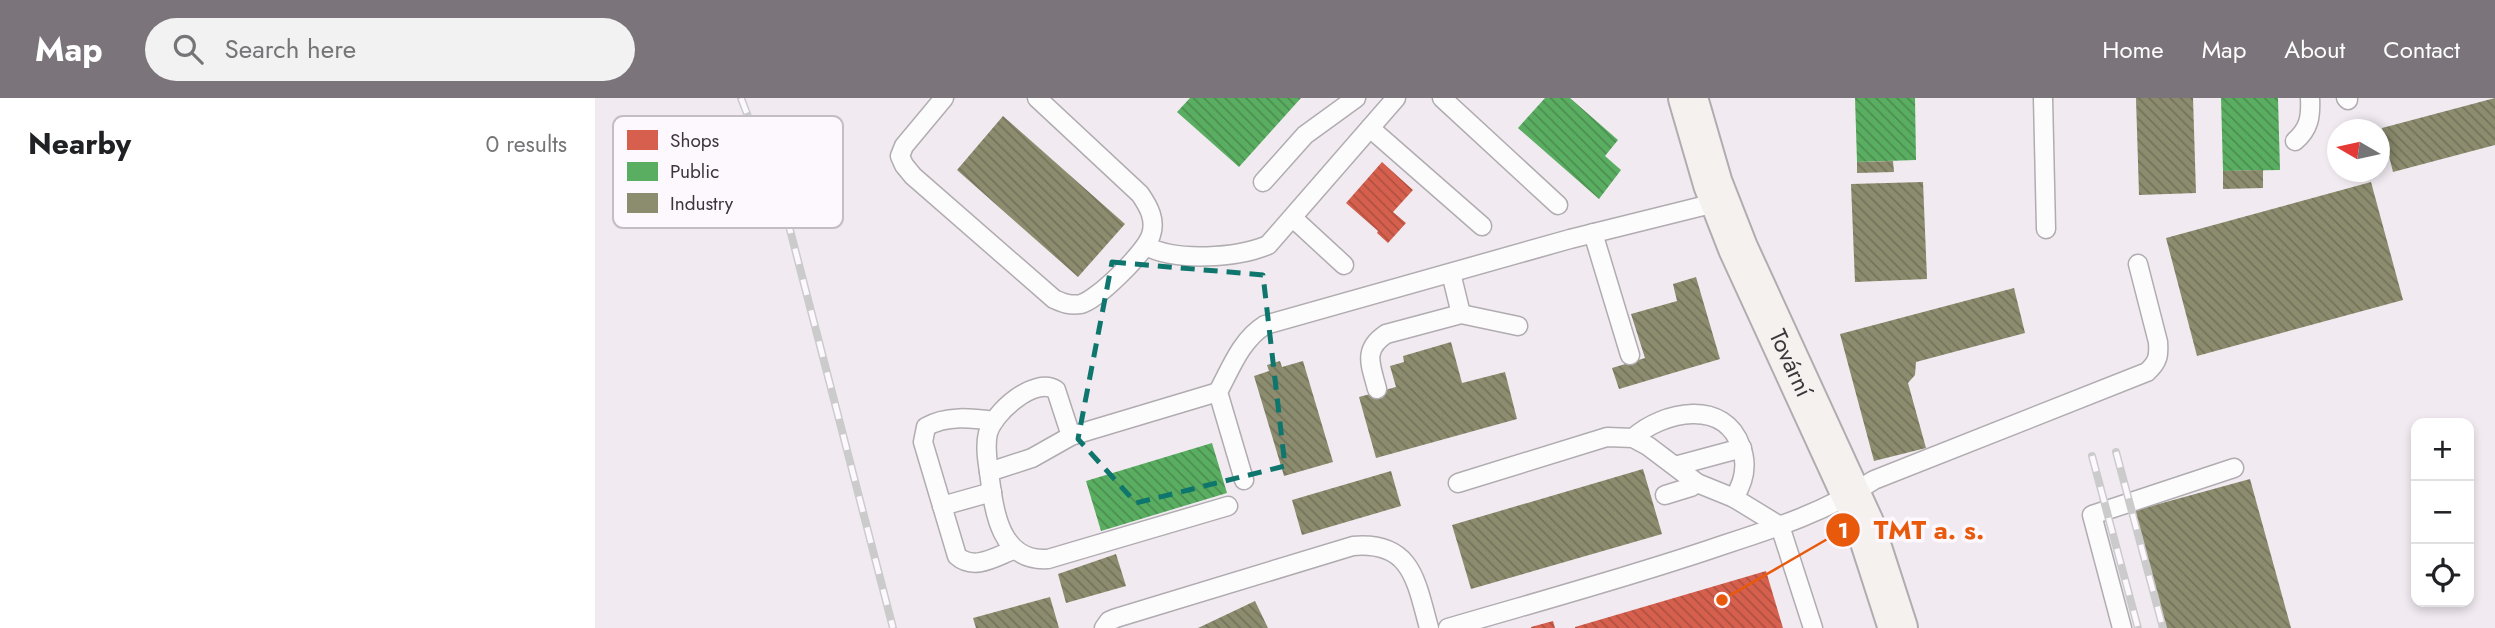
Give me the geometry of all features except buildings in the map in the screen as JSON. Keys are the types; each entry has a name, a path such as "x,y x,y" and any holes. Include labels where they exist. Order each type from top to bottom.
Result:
{"street":[{"name":"Tovární","path":"1688,98 1719,202 1852,495 1880,567 1898,628"}],"lane":[{"path":"944,98 904,146 900,156 904,165 913,176 1054,299 1074,305 1094,298 1146,246 1152,234 1153,222 1149,207 1140,194 1037,98"},
{"path":"1263,182 1305,135 1356,98"},
{"path":"1146,246 1158,253 1179,256 1235,254 1268,245 1396,98"},
{"path":"1442,98 1558,205"},
{"path":"2043,98 2046,229"},
{"path":"2295,141 2308,125 2311,98"},
{"path":"1370,128 1482,226"},
{"path":"989,472 1032,458 1062,439 1218,392 1247,341 1265,325 1593,233 1719,202"},
{"path":"1293,218 1344,265"},
{"path":"1593,233 1630,355"},
{"path":"1448,628 1677,561 1780,526 1852,495 1874,480 2147,372 2155,365 2159,355 2158,342 2138,264"},
{"path":"1451,273 1461,314"},
{"path":"1377,389 1370,361 1373,345 1386,334 1461,314 1518,326"},
{"path":"1071,436 1056,390 1050,386 1041,386 1023,395 1002,411 994,421 987,441 992,492 1003,530 1013,550 1029,558 1048,559 1228,506"},
{"path":"1218,392 1244,480"},
{"path":"1633,438 1654,422 1691,414 1702,414 1727,423 1738,437 1745,457 1744,475 1734,498"},
{"path":"994,421 953,419 932,423 926,427 923,442 957,556 965,562 978,563 1013,550"},
{"path":"1458,483 1607,437 1633,438 1697,483 1734,498 1780,526 1813,628"},
{"path":"1675,466 1742,449"},
{"path":"2122,628 2092,515 2234,468"},
{"path":"1665,495 1697,483"},
{"path":"942,506 992,492"},
{"path":"1104,628 1109,621 1116,618 1353,546 1369,544 1385,547 1396,553 1407,565 1419,591 1429,628"}],"highlighted area":[{"path":"1112,262 1263,275 1285,466 1136,503 1078,439"}],"railway":[{"path":"741,98 748,116"},
{"path":"790,228 893,628"},
{"path":"2116,452 2163,628"},
{"path":"2092,456 2138,628"}],"place":[{"name":"TMT a. s.","path":"1722,600"}]}
